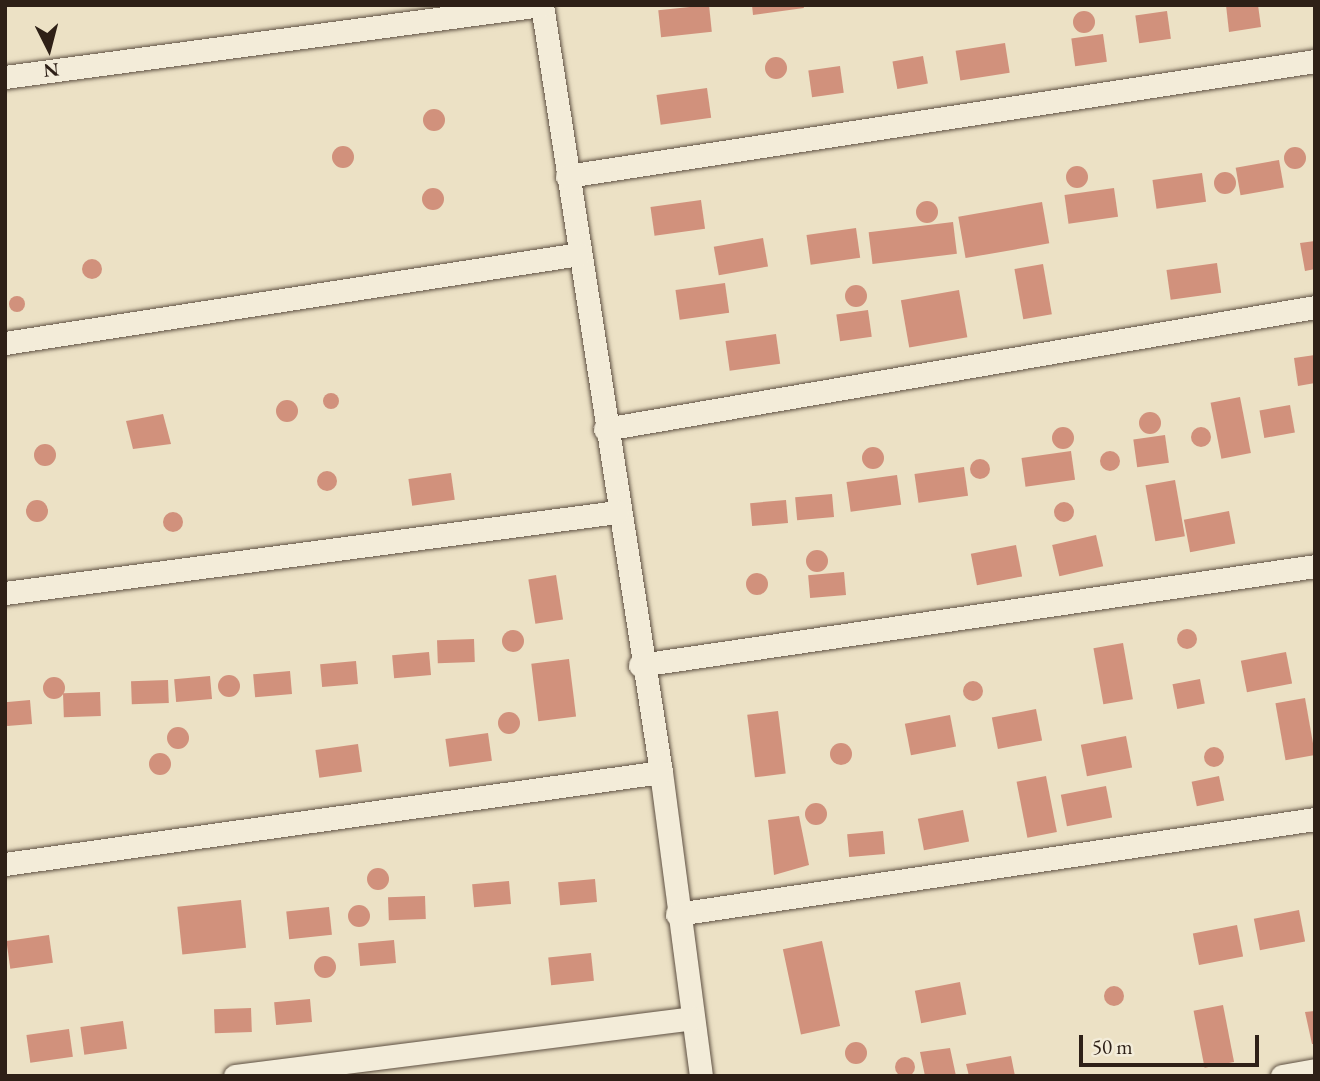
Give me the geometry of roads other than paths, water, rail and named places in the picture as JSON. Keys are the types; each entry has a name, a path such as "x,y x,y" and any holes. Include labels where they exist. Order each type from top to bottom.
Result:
{"street":[{"path":"5,77 542,5 640,665 661,772 677,914 701,1076"},
{"path":"567,176 1315,61"},
{"path":"5,343 579,254"},
{"path":"605,429 1315,307"},
{"path":"5,593 617,512"},
{"path":"640,665 1315,566"},
{"path":"5,864 661,772"},
{"path":"677,914 1315,819"},
{"path":"235,1076 692,1018"},
{"path":"1282,1076 1315,1070"}]}
